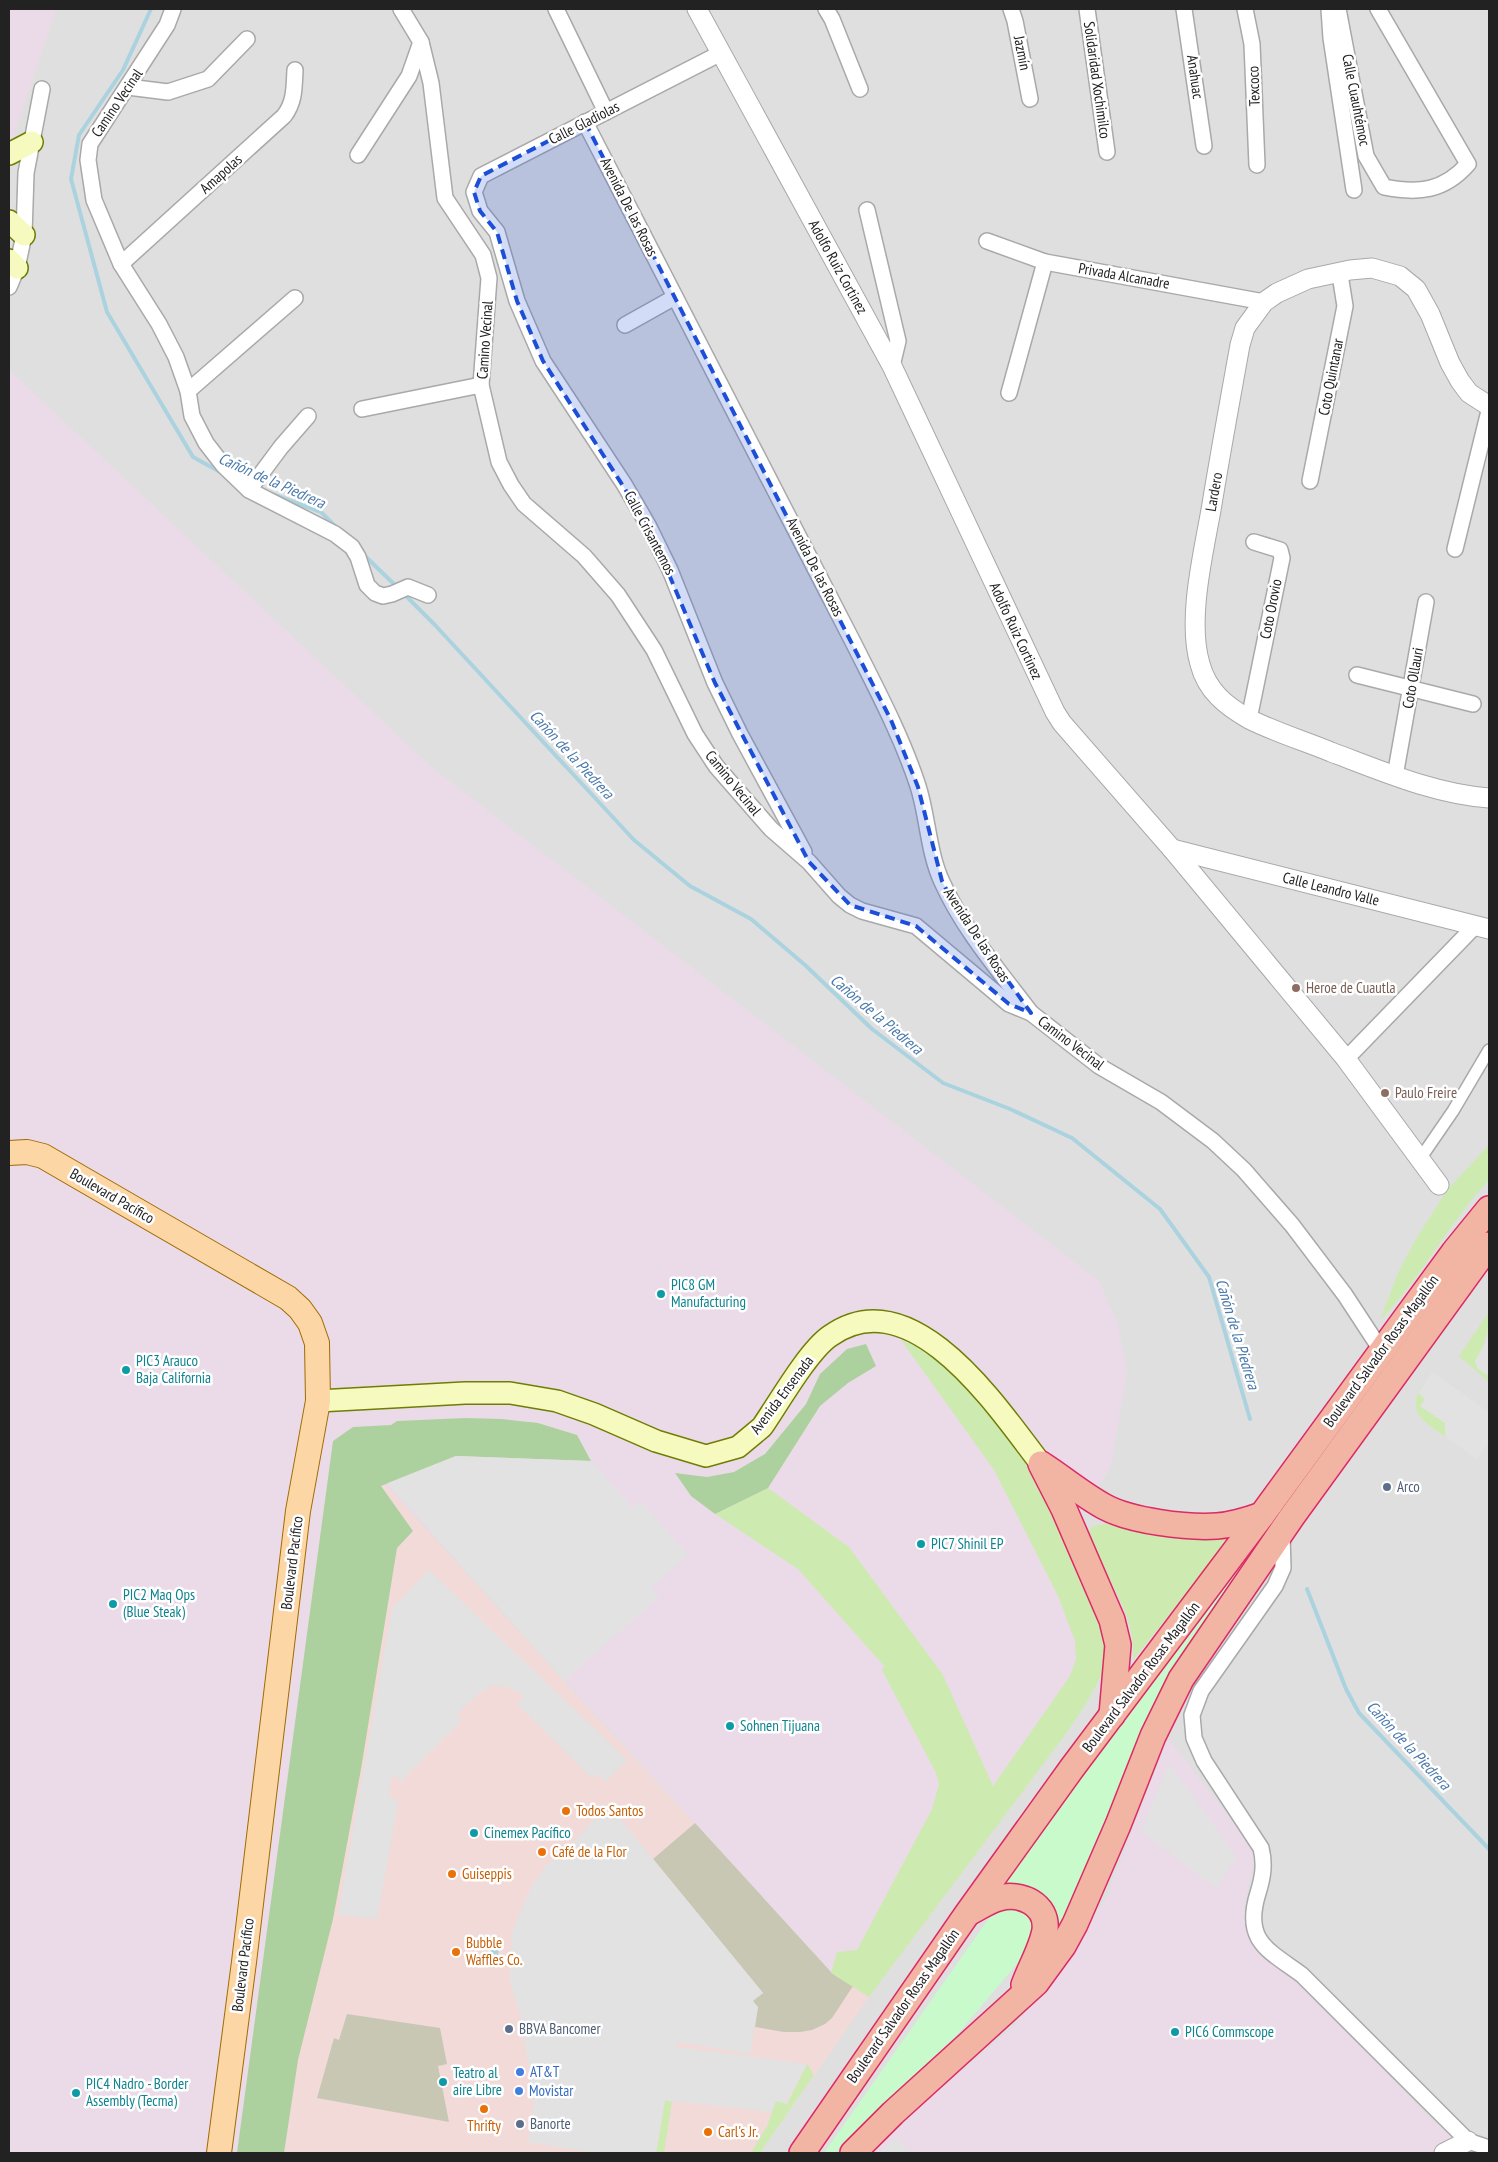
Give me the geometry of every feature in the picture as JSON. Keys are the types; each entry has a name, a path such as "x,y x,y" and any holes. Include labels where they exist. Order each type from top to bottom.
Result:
{"highway":[{"name":"Boulevard Salvador Rosas Magallón","path":"802,2153 967,1914 1072,1768 1262,1515 1454,1252 1489,1209"},
{"name":"Boulevard Salvador Rosas Magallón","path":"853,2153 893,2113 1036,1983 1049,1966 1075,1924 1118,1825 1153,1736 1181,1679 1290,1518 1489,1245"},
{"path":"1042,1464 1104,1506 1124,1515 1183,1525 1218,1526 1241,1522 1262,1515"},
{"path":"1042,1464 1064,1509 1112,1620 1118,1645 1112,1716"},
{"path":"967,1914 988,1902 1012,1896 1030,1901 1042,1912 1045,1928 1043,1938 1017,2001"}],"main road":[{"path":"9,154 32,142"},
{"name":"Boulevard Pacífico","path":"9,1153 27,1152 44,1156 288,1298 300,1309 310,1323 316,1343 318,1401 298,1511 219,2153"},
{"name":"Avenida Ensenada","path":"318,1401 465,1393 510,1393 557,1401 594,1414 656,1441 706,1456 733,1449 752,1437 762,1427 815,1350 830,1336 848,1327 868,1321 884,1322 912,1329 958,1363 982,1388 1042,1464"}],"street":[{"name":"Camino Vecinal","path":"173,9 167,25 90,144 88,160 94,200 121,264 159,324 176,357 188,392 192,416 206,443 223,466 249,490 336,534 352,546 358,557 367,585 375,592 383,596 408,587 428,595"},
{"name":"Camino Vecinal","path":"401,9 421,42 431,83 444,198 483,255 489,278 481,385 499,462 524,504 584,556 618,595 654,650 695,734 716,766 771,829 809,862 839,896 850,905 916,926 1009,1004 1031,1013 1099,1066 1162,1102 1213,1141 1244,1170 1318,1258 1381,1350"},
{"path":"556,9 606,112"},
{"name":"Adolfo Ruiz Cortinez","path":"697,9 892,366 1055,712 1062,723 1172,849 1346,1058 1439,1185"},
{"path":"826,9 832,19 860,89"},
{"name":"Jazmín","path":"1011,9 1030,99"},
{"name":"Solidaridad Xochimilco","path":"1087,9 1107,152"},
{"name":"Anahuac","path":"1184,9 1204,146"},
{"name":"Texcoco","path":"1244,9 1252,44 1257,165"},
{"path":"1329,9 1330,31 1354,190"},
{"name":"Calle Cuauhtémoc","path":"1338,9 1366,156 1384,188 1408,192 1433,188 1456,177 1468,164 1378,9"},
{"path":"128,87 168,92 208,79 247,39"},
{"path":"358,155 409,76 421,42"},
{"name":"Calle Gladiolas","path":"480,211 474,192 481,176 721,53"},
{"name":"Amapolas","path":"121,264 284,116 294,100 295,70"},
{"path":"12,272 16,228 42,90"},
{"name":"Avenida De las Rosas","path":"585,122 854,644 891,720 918,787 942,881 968,926 1031,1013"},
{"path":"867,210 898,341 892,366"},
{"name":"Calle Crisantemos","path":"480,211 497,232 517,301 543,361 624,484 648,525 670,570 715,683 748,750 809,862"},
{"name":"Privada Alcanadre","path":"987,241 1045,262 1264,302"},
{"path":"1009,393 1045,262"},
{"name":"Lardero","path":"1489,406 1469,393 1460,381 1450,363 1430,314 1416,289 1400,276 1372,268 1338,272 1308,279 1277,293 1264,302 1246,328 1240,345 1197,589 1196,637 1200,664 1209,685 1218,698 1228,707 1249,719 1395,776 1445,791 1489,798"},
{"name":"Coto Quintanar","path":"1310,481 1345,306 1338,272"},
{"path":"625,325 675,296"},
{"path":"188,392 295,298"},
{"path":"362,409 481,385"},
{"path":"1454,549 1489,411"},
{"path":"249,490 280,447 308,416"},
{"name":"Coto Orovio","path":"1249,719 1282,558 1280,550 1254,542"},
{"name":"Coto Ollauri","path":"1395,776 1426,602"},
{"path":"1357,675 1473,704"},
{"name":"Calle Leandro Valle","path":"1172,849 1482,927"},
{"path":"1346,1058 1482,927"},
{"path":"1420,1159 1453,1110 1489,1050"},
{"path":"1282,1532 1283,1568 1280,1576 1195,1703 1192,1715 1194,1738 1204,1762 1261,1848 1264,1861 1262,1879 1253,1910 1252,1922 1256,1935 1276,1956 1302,1975 1468,2141 1489,2148"},
{"path":"1444,2153 1468,2141"}],"highlighted area":[{"path":"585,122 891,720 918,787 942,881 957,910 1031,1013 1009,1004 916,926 850,905 809,862 715,683 648,525 543,361 517,301 497,232 480,211 474,192 481,176"}],"shaded area":[{"path":"9,9 1489,9 1489,2153 9,2153"},
{"path":"9,9 56,9 9,149"},
{"path":"9,370 431,767 1099,1281 1118,1325 1127,1372 1111,1466 1062,1544 1087,1702 1068,1731 869,1997 831,1972 370,1466 282,2153 9,2153"},
{"path":"1489,1332 1489,1376 1478,1369 1475,1361 1486,1343"},
{"path":"1432,1372 1489,1412 1489,1442 1476,1459 1447,1438 1445,1435 1445,1423 1420,1406 1425,1399 1418,1393"},
{"path":"456,1456 591,1461 633,1508 641,1501 688,1555 651,1588 659,1597 564,1681 388,1483"},
{"path":"369,1466 831,1972 869,1997 760,2153 282,2153"},
{"path":"429,1570 627,1760 605,1782 598,1773 593,1779 517,1704 524,1696 509,1687 491,1686 478,1694 456,1715 462,1720 401,1781 394,1775 390,1782 389,1795 398,1802 377,1919 338,1915 392,1608"},
{"path":"1168,1738 1245,1838 1252,1851 1253,1862 1244,1911 1252,1943 1297,1978 1433,2122 1488,2153 870,2153 909,2114 1015,2026 1070,1952 1106,1899"},
{"path":"1169,1763 1237,1858 1216,1888 1141,1831"},
{"path":"606,1805 617,1815 763,1993 753,2001 758,2007 750,2054 678,2042 677,2047 807,2064 786,2104 776,2101 771,2112 665,2100 656,2153 598,2153 528,2142 534,2102 521,2016 510,1983 510,1954 513,1928 531,1888 546,1866 580,1835"},
{"path":"695,1823 831,1972 853,1986 832,2018 825,2024 812,2030 800,2032 784,2032 755,2027 758,2007 752,2001 763,1993 653,1859"},
{"path":"347,2014 440,2028 447,2064 438,2066 449,2122 317,2098 334,2038 339,2040"},
{"path":"896,2137 910,2153 877,2153 882,2149"}],"green space":[{"path":"1489,1145 1489,1180 1461,1214 1395,1304 1380,1320 1398,1273 1417,1237 1448,1189"},
{"path":"1489,1312 1486,1338 1475,1361 1478,1369 1489,1376 1489,1382 1459,1356"},
{"path":"901,1340 924,1349 951,1370 1025,1456 1048,1495 1108,1634 1106,1667 1087,1702 1068,1731 869,1997 831,1973 837,1952 857,1950 932,1809 939,1784 936,1773 882,1670 884,1666 798,1569 715,1514 768,1488 849,1547 943,1675 993,1786 1070,1676 1076,1659 1075,1641 1058,1596 994,1470"},
{"path":"866,1344 876,1366 848,1383 820,1406 768,1488 715,1514 691,1496 675,1473 707,1477 734,1472 765,1454 806,1404 820,1374 847,1349"},
{"path":"1422,1384 1419,1393 1425,1399 1420,1406 1445,1423 1445,1435 1447,1438 1425,1422 1417,1410 1416,1403 1418,1395"},
{"path":"465,1418 502,1419 538,1423 577,1435 591,1461 456,1456 381,1486 413,1531 397,1548 361,1769 333,1919 298,2060 284,2153 237,2153 333,1441 353,1427 391,1425 397,1421"},
{"path":"1277,1519 1178,1662 1153,1706 1101,1842 1068,1913 1042,1955 1025,1888 1013,1883 999,1886"},
{"path":"1106,1524 1228,1537 1228,1541 1133,1660 1130,1626 1088,1532 1093,1526"},
{"path":"1008,1906 1020,1908 1030,1915 1035,1924 1032,1946 957,2035 855,2131 835,2153 824,2153 994,1911"},
{"path":"807,2064 814,2075 760,2153 751,2153 767,2126 776,2101 787,2104"},
{"path":"665,2100 672,2102 664,2153 656,2153"}],"water":[{"path":"494,1939 501,1940 495,1968 488,1967"}],"waterway":[{"name":"Cañón de la Piedrera","path":"151,9 123,70 79,135 71,179 107,312 193,457 222,473"},
{"name":"Cañón de la Piedrera","path":"272,494 321,512 336,527"},
{"name":"Cañón de la Piedrera","path":"364,555 398,588"},
{"name":"Cañón de la Piedrera","path":"403,593 634,840 690,886 751,919 805,965 872,1029 943,1083 1010,1109 1072,1138 1160,1209 1209,1277 1250,1419"},
{"name":"Cañón de la Piedrera","path":"1307,1589 1346,1689 1359,1713 1489,1849"}],"place":[{"name":"Heroe de Cuautla","path":"1296,988"},
{"name":"Paulo Freire","path":"1385,1093"},
{"name":"PIC8 GM Manufacturing","path":"661,1294"},
{"name":"PIC3 Arauco Baja California","path":"126,1370"},
{"name":"Arco","path":"1387,1487"},
{"name":"PIC7 Shinil EP","path":"921,1544"},
{"name":"PIC2 Maq Ops (Blue Steak)","path":"113,1604"},
{"name":"Sohnen Tijuana","path":"730,1726"},
{"name":"Todos Santos","path":"566,1811"},
{"name":"Cinemex Pacífico","path":"474,1833"},
{"name":"Café de la Flor","path":"542,1852"},
{"name":"Guiseppis","path":"452,1874"},
{"name":"Bubble Waffles Co.","path":"456,1952"},
{"name":"BBVA Bancomer","path":"509,2029"},
{"name":"PIC6 Commscope","path":"1175,2032"},
{"name":"AT&T","path":"520,2072"},
{"name":"Teatro al aire Libre","path":"443,2082"},
{"name":"Movistar","path":"519,2091"},
{"name":"PIC4 Nadro - Border Assembly (Tecma)","path":"76,2093"},
{"name":"Thrifty","path":"484,2109"},
{"name":"Banorte","path":"520,2124"},
{"name":"Carl's Jr.","path":"708,2132"}]}
